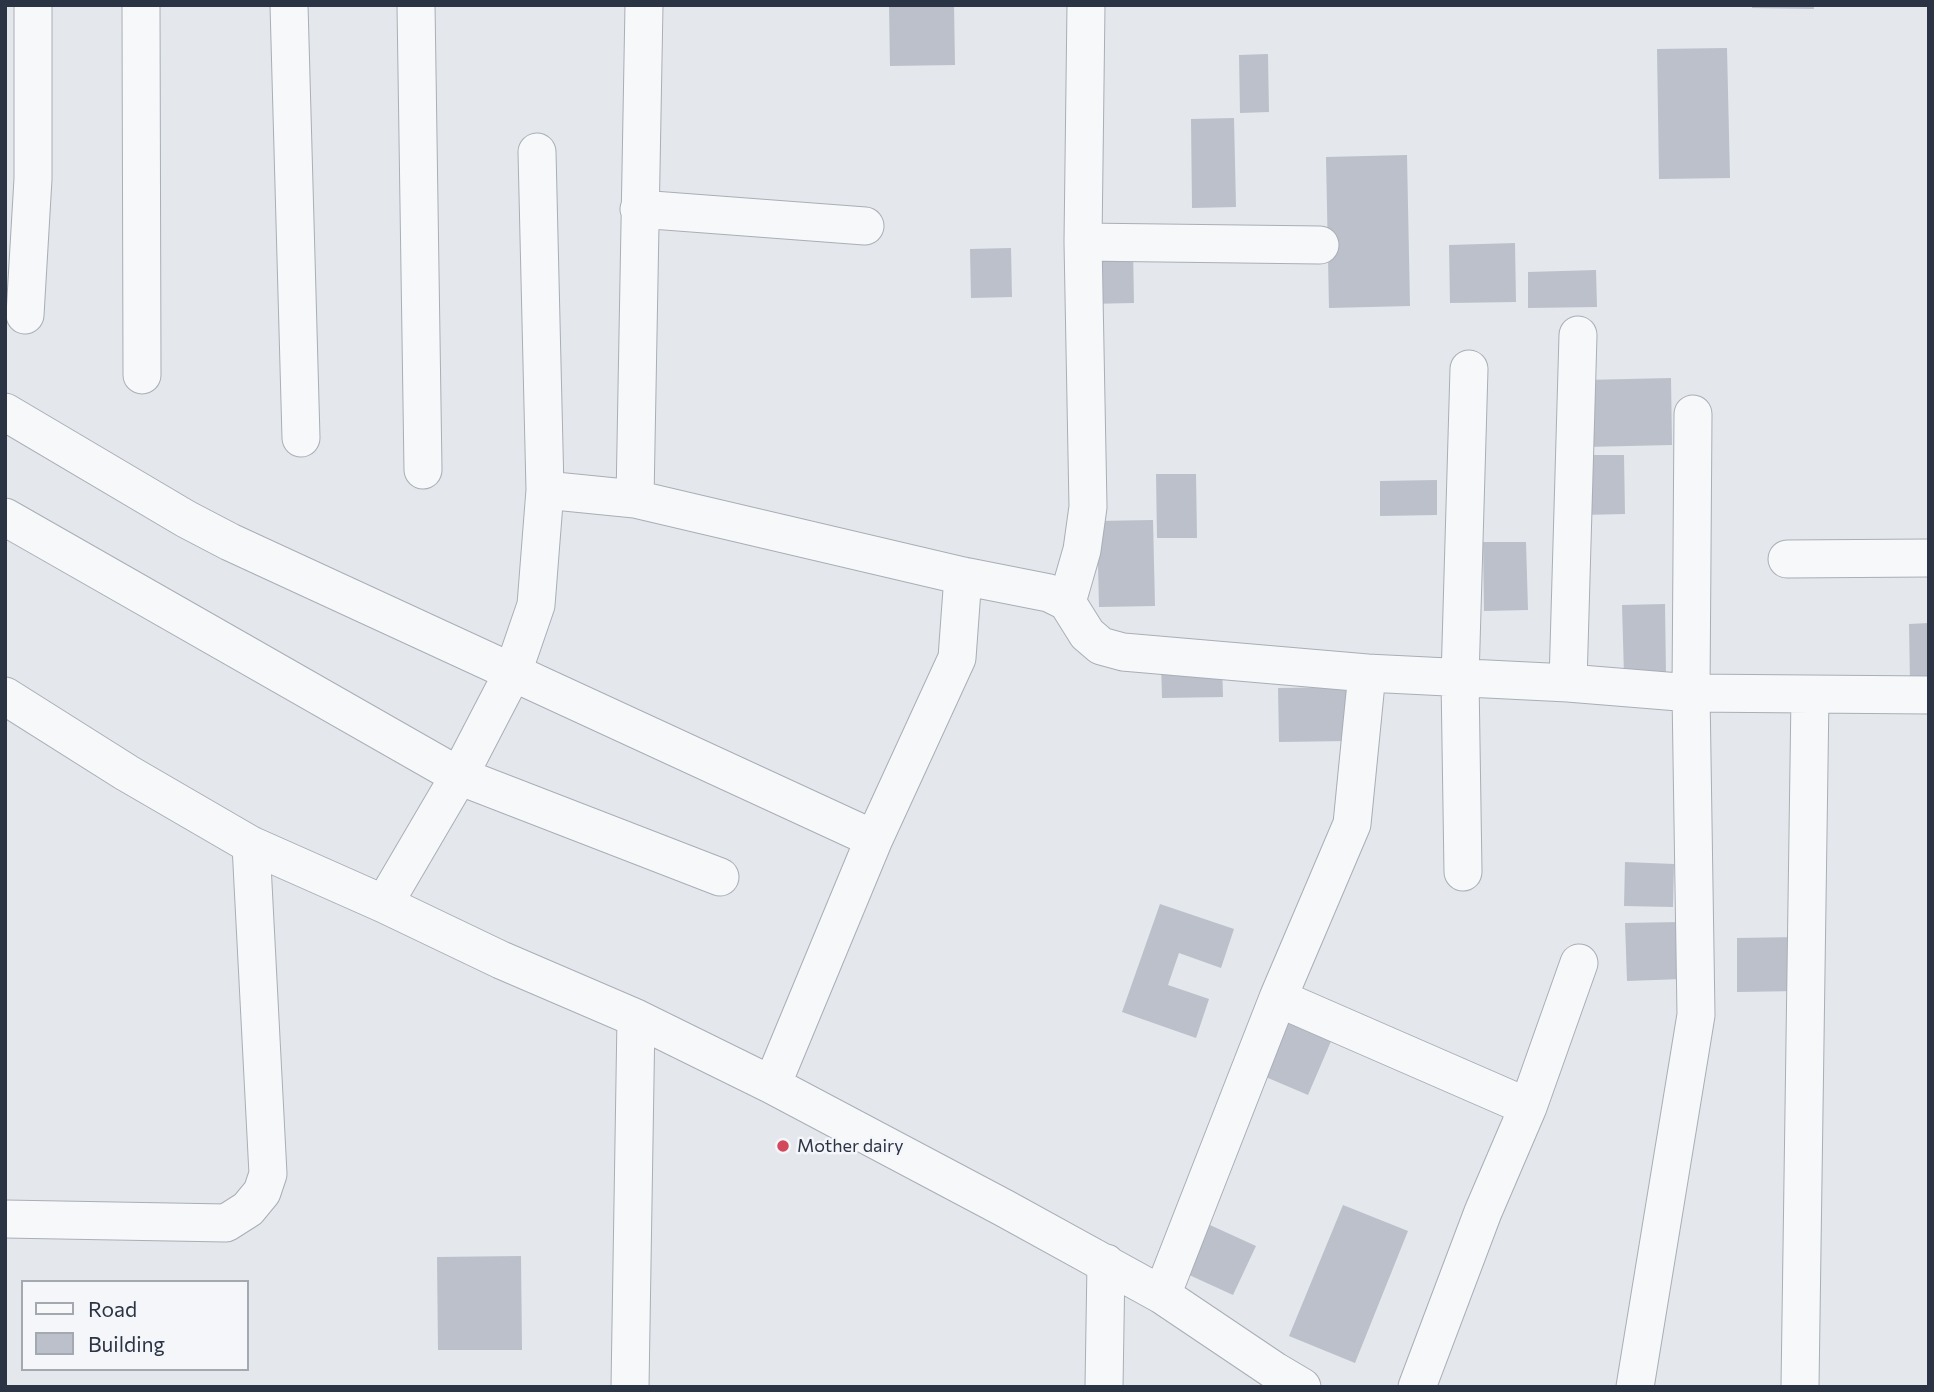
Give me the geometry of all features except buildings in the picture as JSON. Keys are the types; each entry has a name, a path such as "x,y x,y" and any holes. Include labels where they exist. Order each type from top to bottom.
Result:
{"street":[{"path":"25,315 33,179 33,5"},
{"path":"141,5 142,375"},
{"path":"289,5 301,438"},
{"path":"416,5 424,470"},
{"path":"635,499 644,5"},
{"path":"1067,602 1082,551 1088,507 1083,242 1086,5"},
{"path":"384,904 459,776 513,672 536,605 545,490 537,152"},
{"path":"639,209 865,226"},
{"path":"1083,242 1320,245"},
{"path":"1568,683 1578,335"},
{"path":"1463,872 1460,678 1469,369"},
{"path":"5,412 230,542 874,839"},
{"path":"1635,1387 1696,1015 1691,693 1693,414"},
{"path":"545,490 635,499 963,576 1049,593 1067,602 1087,634 1101,646 1123,652 1367,673 1568,683 1691,693 1929,695"},
{"path":"5,517 459,776 720,877"},
{"path":"1787,559 1929,558"},
{"path":"772,1085 874,839 957,658 963,576"},
{"path":"1162,1295 1278,998 1352,824 1367,673"},
{"path":"1800,1387 1810,695"},
{"path":"5,696 127,773 251,845 501,960 636,1018 772,1085 1106,1263 1162,1295 1284,1381"},
{"path":"5,1219 226,1223 247,1209 262,1192 268,1174 251,845"},
{"path":"1417,1387 1483,1212 1528,1107 1578,963"},
{"path":"1278,998 1528,1107"},
{"path":"630,1387 636,1018"},
{"path":"1104,1387 1106,1263"}],"place":[{"name":"Mother dairy","path":"783,1146"}]}
